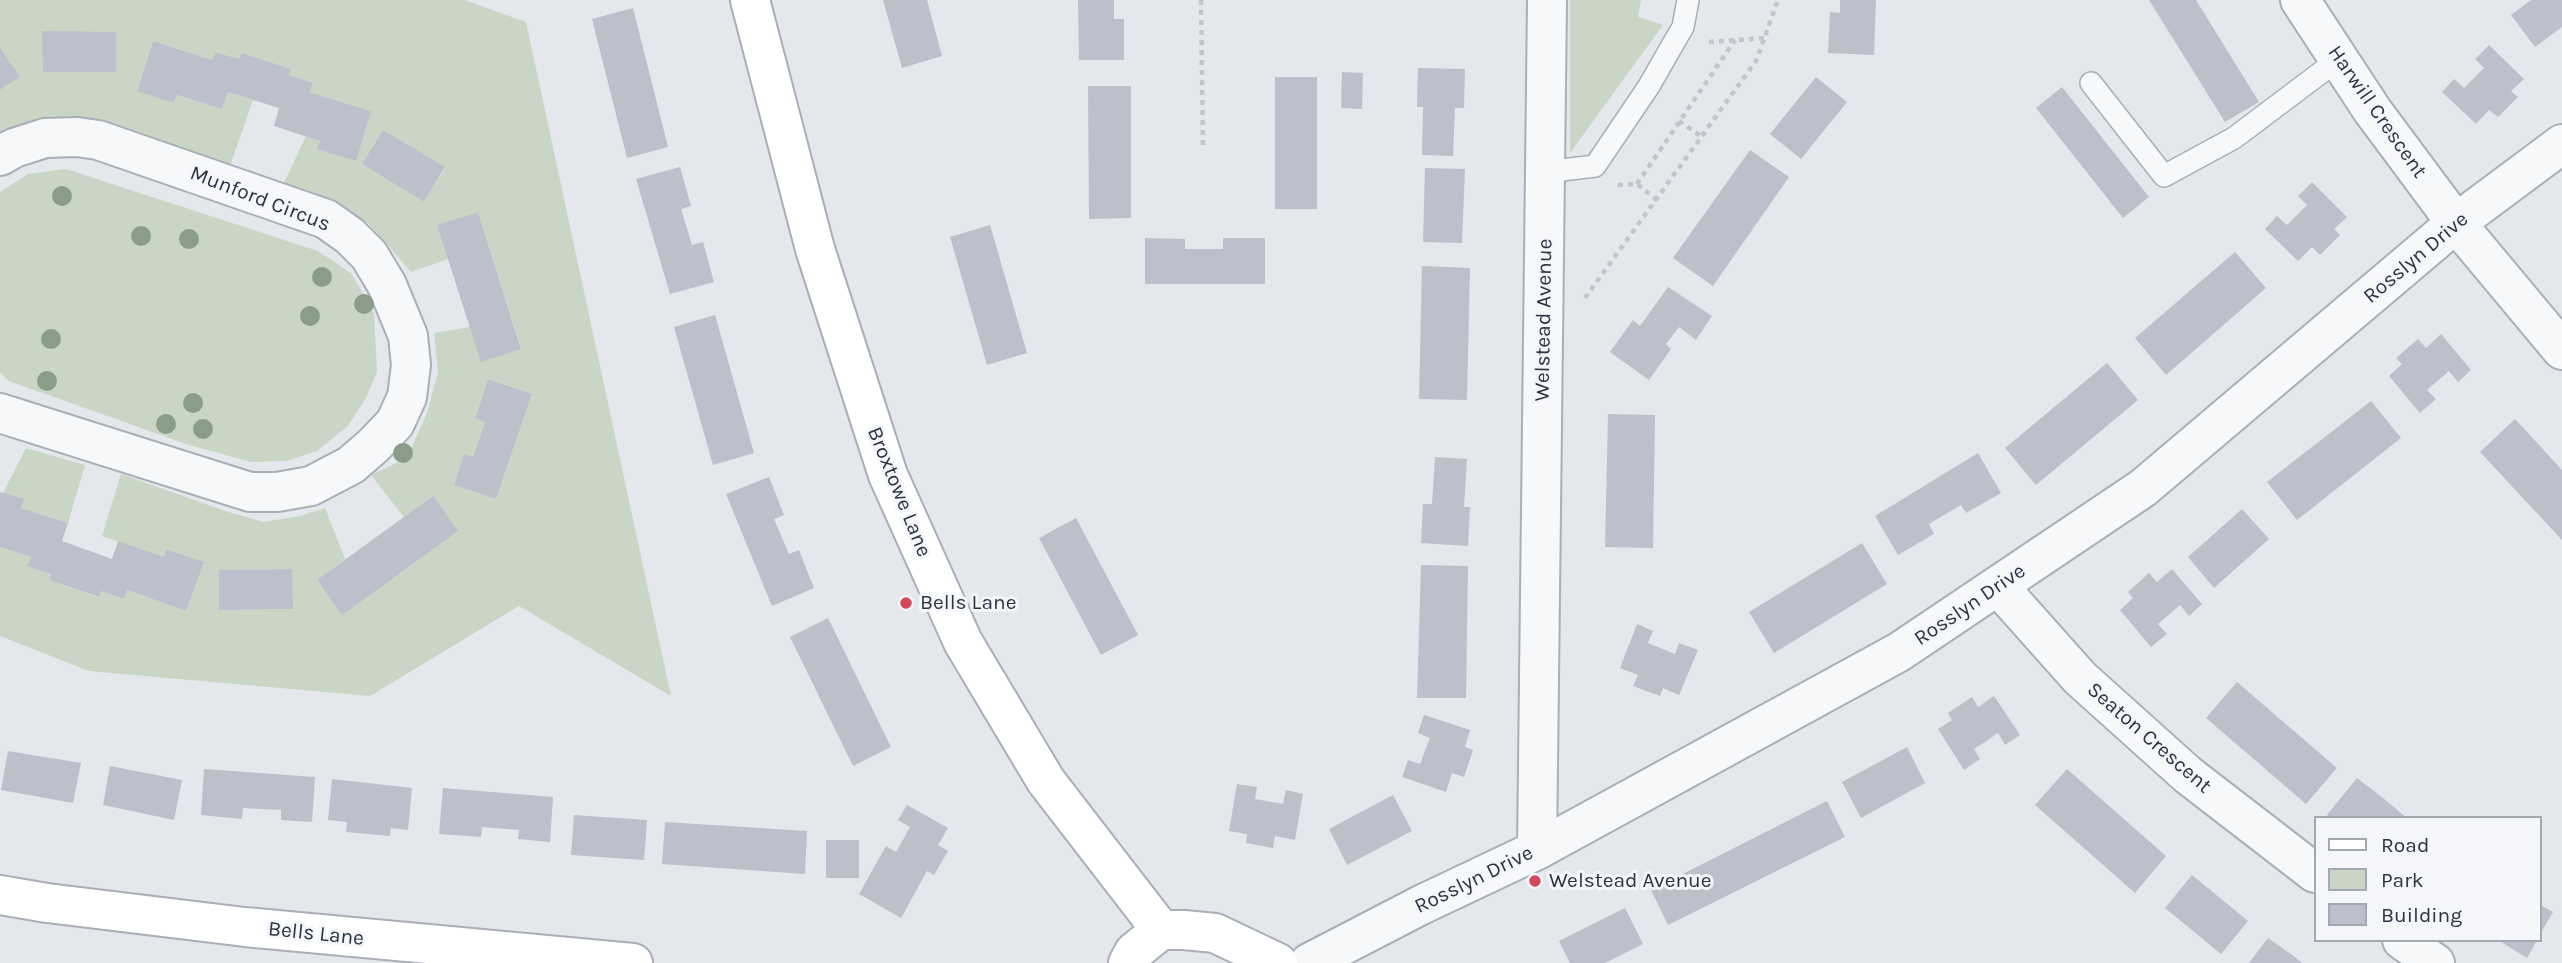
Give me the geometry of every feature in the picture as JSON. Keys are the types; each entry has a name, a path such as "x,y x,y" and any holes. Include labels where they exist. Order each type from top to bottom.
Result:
{"main road":[{"name":"Broxtowe Lane","path":"750,0 815,249 888,475 962,642 1046,781 1161,930"},
{"name":"Bells Lane","path":"0,895 362,951 633,963"},
{"path":"1128,963 1134,952 1161,930 1215,933 1278,963"}],"street":[{"name":"Welstead Avenue","path":"1537,850 1548,0"},
{"name":"Harwill Crescent","path":"2300,0 2372,110 2456,223 2562,350"},
{"name":"Munford Circus","path":"0,156 14,148 45,138 77,137 98,140 326,219 350,236 369,255 387,285 408,336 411,365 407,397 403,406 395,423 373,446 351,466 311,486 276,492 250,492 0,413"},
{"name":"Rosslyn Drive","path":"1309,963 1421,905 1537,850 1899,652 2143,488 2456,223 2562,144"},
{"name":"Seaton Crescent","path":"1998,586 2090,687 2188,775 2314,872"},
{"path":"2405,942 2435,963"}],"lane":[{"path":"1545,172 1595,166 1649,86 1683,27 1688,0"},
{"path":"2091,83 2164,176 2234,138 2339,60"}],"path":[{"path":"1201,0 1203,150"},
{"path":"1581,305 1756,61 1778,0"},
{"path":"1673,44 1765,38"},
{"path":"1637,184 1735,40"},
{"path":"1679,121 1702,137"}],"green space":[{"path":"0,0 464,0 526,22 671,696 519,606 370,696 89,671 0,636 0,547 31,557 28,566 51,574 49,580 98,597 101,591 124,599 127,590 186,611 203,562 166,549 164,557 102,536 121,474 264,522 300,516 325,508 345,559 317,581 342,614 433,496 404,517 371,475 407,458 427,413 438,372 434,333 470,327 521,348 478,212 438,225 448,259 411,272 369,224 337,206 282,187 306,136 320,141 318,148 371,111 309,92 312,83 241,53 239,59 215,52 212,60 153,41 137,90 174,103 177,95 222,109 228,92 253,100 229,169 0,145 0,90 19,77 0,48","holes":["43,32 116,32 116,72 43,72","383,130 445,168 424,202 362,164","488,379 532,394 496,499 454,485 464,455 473,457 485,422 475,417","292,569 292,609 219,610 219,570"]},
{"path":"1570,0 1641,0 1638,17 1663,25 1570,153"},
{"path":"66,169 318,251 352,274 374,314 377,372 366,398 348,426 317,451 287,461 251,462 189,445 9,381 0,373 0,192 28,174"},
{"path":"26,448 85,465 68,523 21,508 23,499 3,493"}],"building":[{"path":"883,0 927,0 942,56 902,68"},
{"path":"1078,0 1114,0 1114,19 1124,19 1124,60 1079,60"},
{"path":"1840,0 1876,0 1874,55 1828,53 1830,12 1840,13"},
{"path":"2149,0 2196,0 2259,102 2225,122"},
{"path":"2531,0 2562,0 2562,27 2535,47 2511,15"},
{"path":"633,8 668,147 627,158 592,19"},
{"path":"42,31 116,32 116,72 43,72"},
{"path":"153,41 212,60 215,52 239,59 241,53 291,69 289,75 313,83 309,92 371,111 356,161 317,149 320,141 274,126 279,108 228,92 222,109 177,95 174,103 137,91"},
{"path":"2489,45 2524,79 2511,91 2518,97 2498,117 2489,110 2476,124 2442,92 2454,79 2464,88 2484,68 2475,59"},
{"path":"0,48 20,77 0,90"},
{"path":"1418,68 1465,69 1464,108 1455,108 1453,156 1422,155 1423,107 1417,107"},
{"path":"1342,72 1363,73 1362,109 1341,108"},
{"path":"1275,77 1317,77 1317,209 1275,209"},
{"path":"1816,77 1847,102 1801,159 1770,134"},
{"path":"1088,86 1131,86 1131,218 1089,219"},
{"path":"2062,87 2149,197 2123,218 2036,108"},
{"path":"383,130 445,167 424,202 362,164"},
{"path":"1750,150 1789,177 1713,286 1673,258"},
{"path":"680,167 691,206 681,209 692,245 703,242 714,282 670,294 636,179"},
{"path":"1425,168 1465,169 1462,243 1423,242"},
{"path":"2312,182 2347,217 2334,229 2340,235 2320,255 2312,247 2298,261 2265,229 2277,216 2287,225 2307,205 2298,196"},
{"path":"478,212 521,349 481,362 437,225"},
{"path":"990,225 1027,353 987,365 950,237"},
{"path":"1145,238 1185,239 1185,249 1223,249 1223,238 1265,238 1265,284 1145,284"},
{"path":"2235,252 2266,288 2166,375 2135,338"},
{"path":"1422,266 1470,268 1467,400 1419,399"},
{"path":"1668,287 1712,316 1696,340 1679,327 1666,344 1671,349 1649,380 1610,352 1633,320 1640,326"},
{"path":"715,315 754,453 713,465 674,327"},
{"path":"2441,334 2471,370 2458,382 2449,371 2427,390 2436,399 2420,413 2389,376 2402,364 2396,358 2418,339 2426,348"},
{"path":"2107,363 2138,400 2036,485 2005,448"},
{"path":"488,379 532,394 496,499 454,485 464,454 473,457 485,422 475,418"},
{"path":"2371,401 2401,438 2297,520 2267,482"},
{"path":"1608,414 1655,415 1653,548 1605,547"},
{"path":"2515,419 2562,470 2562,540 2480,452"},
{"path":"1978,453 2001,493 1966,513 1961,505 1929,524 1934,534 1898,555 1875,516"},
{"path":"1435,457 1467,459 1464,507 1470,507 1468,546 1421,543 1423,504 1432,504"},
{"path":"769,477 784,515 774,519 789,554 799,550 814,588 772,606 726,494"},
{"path":"0,492 24,499 21,508 68,523 62,541 112,559 118,541 164,557 166,549 204,562 186,611 127,590 124,599 101,591 99,597 49,580 51,574 27,566 31,557 0,547"},
{"path":"433,496 458,531 342,615 317,580"},
{"path":"2242,509 2269,539 2214,588 2188,557"},
{"path":"1076,518 1138,635 1101,655 1039,538"},
{"path":"1862,543 1887,584 1774,653 1749,612"},
{"path":"1421,565 1468,566 1466,698 1417,698"},
{"path":"292,569 293,609 219,610 219,570"},
{"path":"2172,569 2202,604 2189,616 2180,605 2158,624 2167,634 2151,647 2120,610 2133,598 2128,592 2149,573 2157,582"},
{"path":"828,618 891,747 853,766 790,637"},
{"path":"1637,624 1653,631 1648,643 1675,654 1679,643 1698,650 1679,695 1663,688 1660,696 1633,686 1638,675 1620,668"},
{"path":"2237,682 2337,768 2306,804 2206,718"},
{"path":"1994,696 2020,735 2005,745 1998,733 1974,749 1980,759 1964,770 1938,729 1952,720 1948,713 1972,697 1978,707"},
{"path":"1424,715 1470,730 1465,747 1473,750 1464,777 1452,773 1446,792 1402,777 1408,760 1420,764 1430,738 1418,733"},
{"path":"1907,747 1925,783 1861,818 1842,782"},
{"path":"8,751 81,763 73,803 1,790"},
{"path":"110,766 182,780 174,820 103,805"},
{"path":"204,769 315,777 312,822 281,820 281,810 243,808 242,819 201,815"},
{"path":"2067,769 2166,856 2135,893 2035,805"},
{"path":"2357,778 2405,816 2328,816"},
{"path":"332,779 412,788 408,830 391,828 390,836 346,832 347,822 328,820"},
{"path":"1237,784 1257,787 1255,799 1283,804 1286,790 1303,794 1295,840 1275,836 1273,848 1246,843 1247,834 1229,831"},
{"path":"443,788 553,797 550,842 518,839 519,830 482,827 481,837 439,834"},
{"path":"1393,795 1412,831 1347,865 1329,829"},
{"path":"1827,801 1845,837 1668,925 1651,890"},
{"path":"907,805 948,828 938,845 948,851 934,875 927,871 901,918 859,894 886,846 896,852 903,840 910,827 898,820"},
{"path":"574,815 647,820 644,860 571,855"},
{"path":"665,822 807,831 805,874 662,864"},
{"path":"826,840 859,840 859,878 826,878"},
{"path":"2192,875 2248,921 2221,954 2165,908"},
{"path":"2541,905 2553,912 2541,933"},
{"path":"1625,908 1643,944 1605,963 1570,963 1559,941"},
{"path":"2268,938 2295,957 2302,963 2249,963"},
{"path":"2501,942 2536,942 2527,958"}],"place":[{"name":"Bells Lane","path":"906,603"},
{"name":"Welstead Avenue","path":"1535,881"}]}
